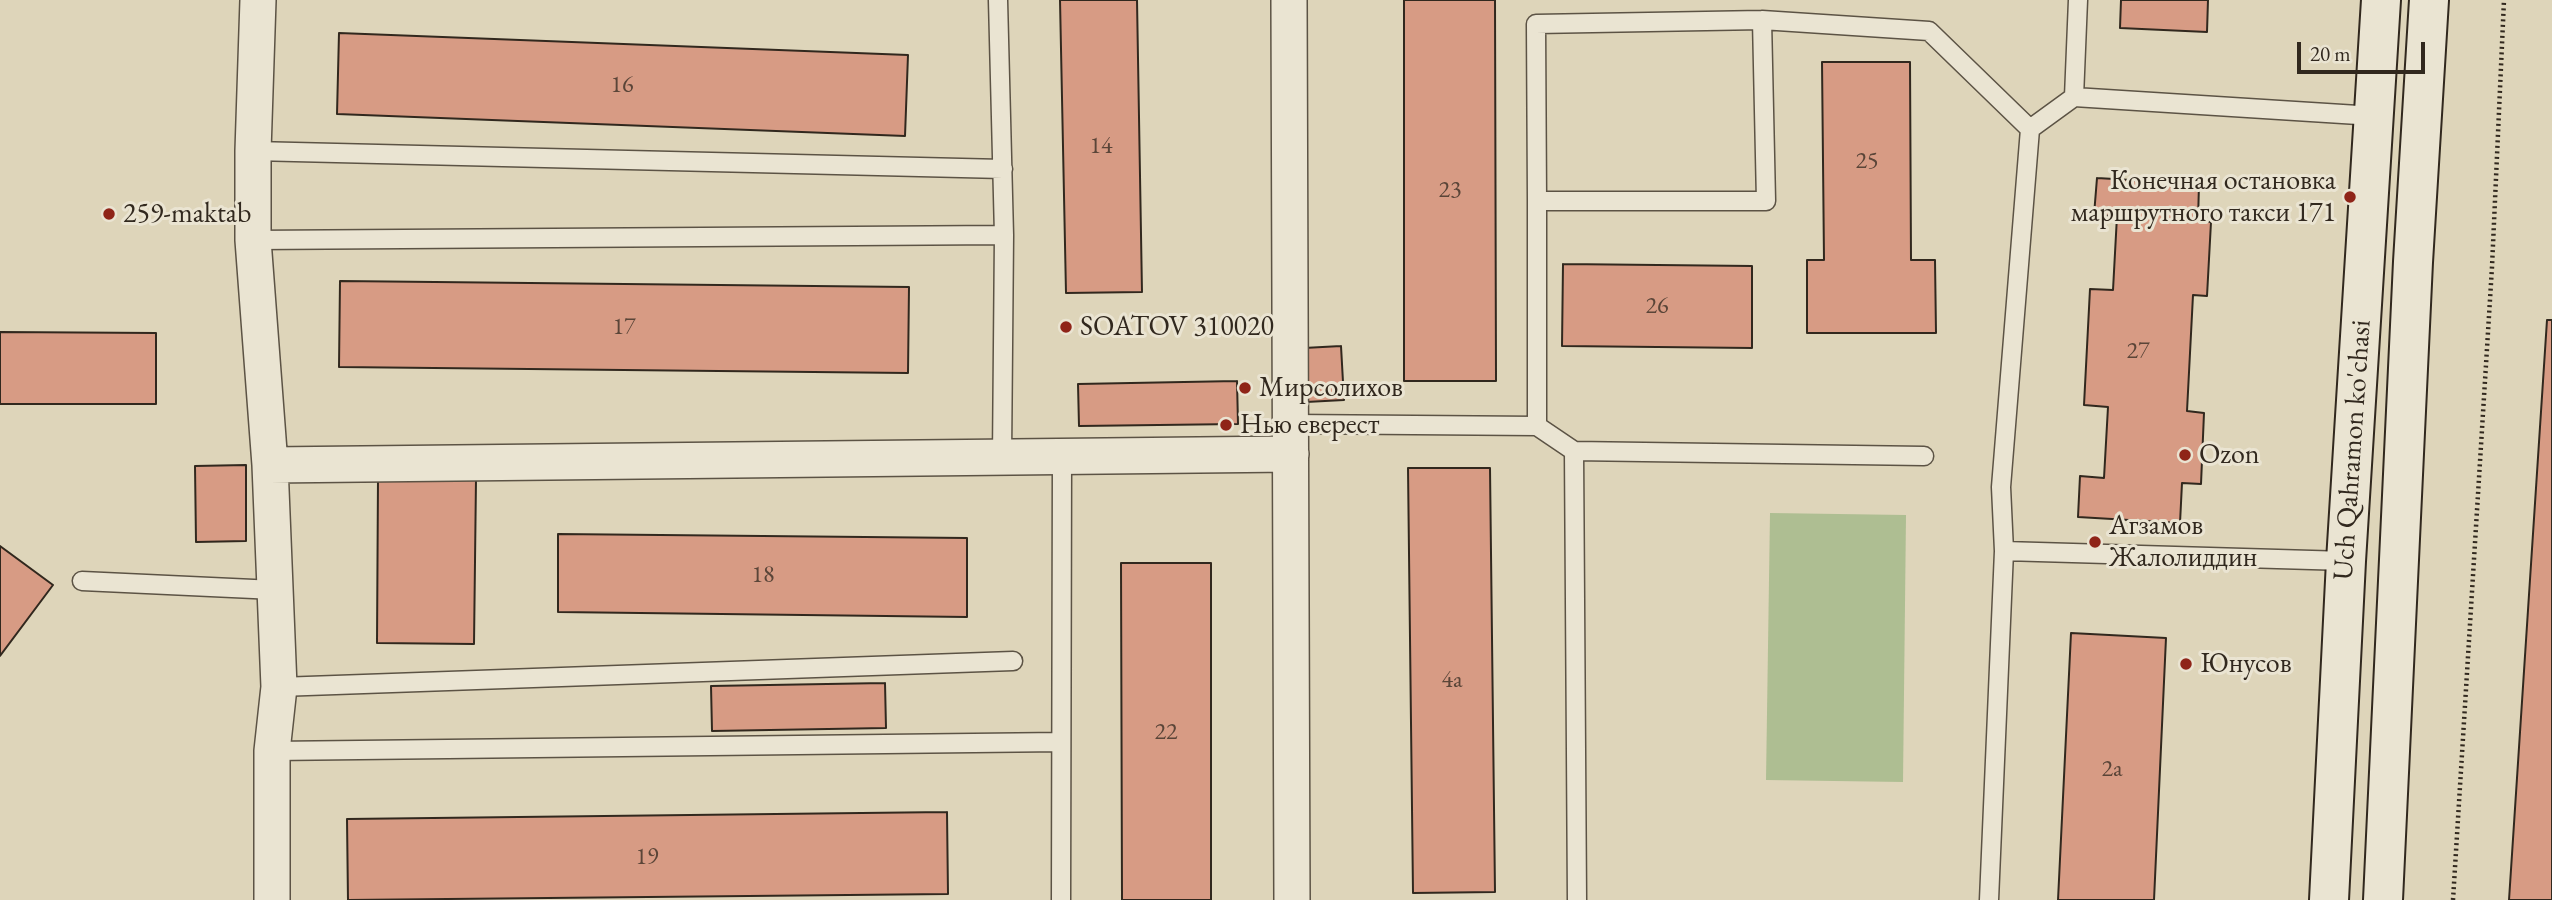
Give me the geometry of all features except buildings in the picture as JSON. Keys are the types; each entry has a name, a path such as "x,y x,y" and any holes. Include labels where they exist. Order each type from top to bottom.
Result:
{"main road":[{"name":"Uch Qahramon ko'chasi","path":"2329,900 2346,561 2381,0"},
{"name":"Uch Qahramon ko'chasi","path":"2383,900 2428,0"}],"street":[{"path":"258,0 253,240 270,465 279,687 272,751 272,900"},
{"path":"1289,0 1292,900"},
{"path":"270,465 1062,456 1291,439"}],"lane":[{"path":"998,0 1004,235 1002,457"},
{"path":"2074,97 2078,0"},
{"path":"1537,426 1536,24 1762,20 1929,31 2030,129"},
{"path":"1537,201 1766,201 1762,20"},
{"path":"1989,900 2004,551 2001,487 2030,129 2074,97 2374,116"},
{"path":"253,151 1003,169"},
{"path":"253,240 1004,235"},
{"path":"1291,439 1537,426 1574,451 1924,456"},
{"path":"1574,451 1577,900"},
{"path":"1061,900 1062,456"},
{"path":"2004,551 2346,561"},
{"path":"82,581 275,590"},
{"path":"279,687 1013,662"},
{"path":"272,751 1061,742"}],"path":[{"path":"2454,900 2492,267 2504,0"}],"green space":[{"path":"1770,513 1906,515 1903,782 1766,780"}],"place":[{"name":"Конечная остановка маршрутного такси 171","path":"2350,197"},
{"name":"259-maktab","path":"109,214"},
{"name":"SOATOV 310020","path":"1066,327"},
{"name":"Мирсолихов","path":"1245,388"},
{"name":"Нью еверест","path":"1226,425"},
{"name":"Ozon","path":"2185,455"},
{"name":"Агзамов Жалолиддин","path":"2095,542"},
{"name":"Юнусов","path":"2186,664"}]}
